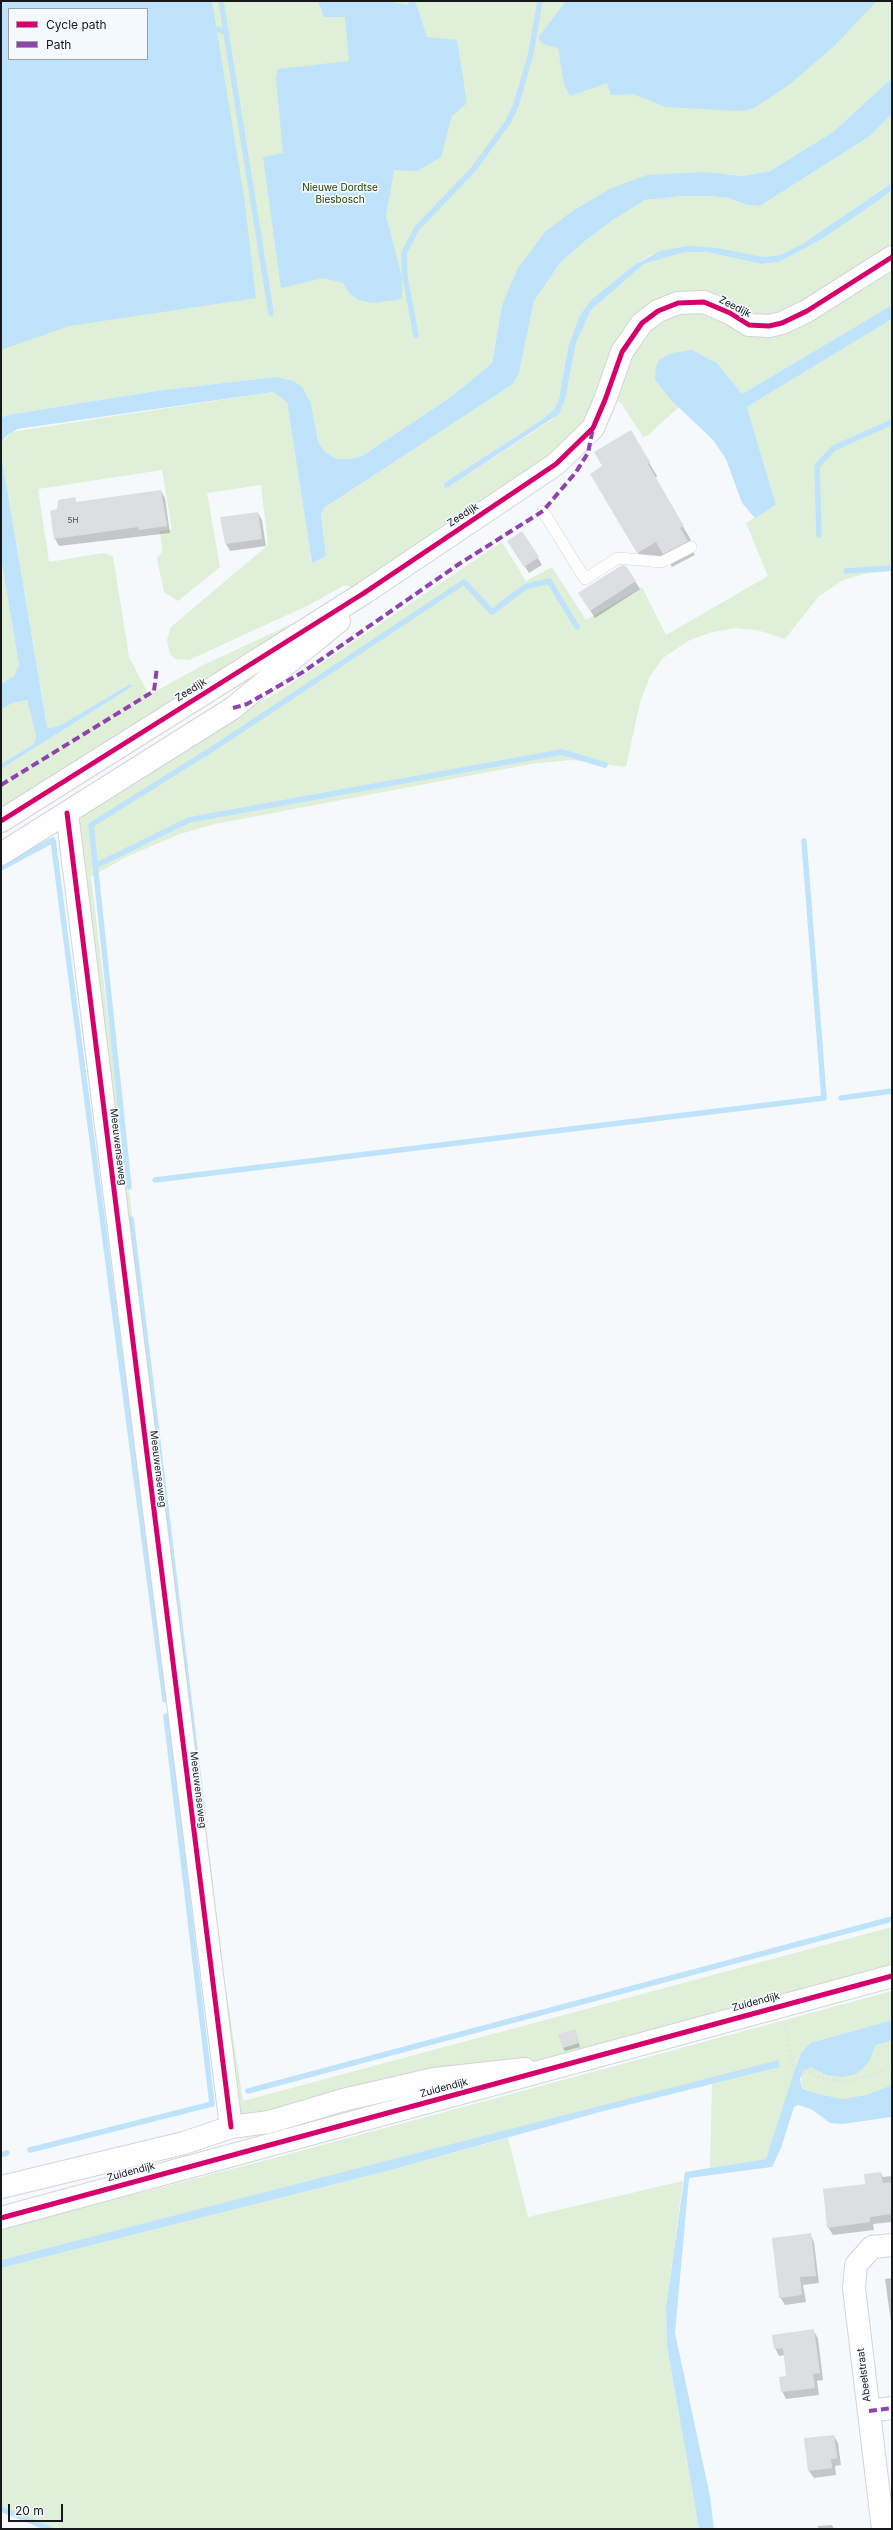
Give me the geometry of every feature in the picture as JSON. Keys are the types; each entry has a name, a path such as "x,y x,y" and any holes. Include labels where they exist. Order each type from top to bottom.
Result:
{"street":[{"name":"Zeedijk","path":"1,821 364,593 536,478 573,450 593,428 599,418 622,352 639,327 658,311 678,303 704,302 730,313 749,325 769,326 782,323 807,311 892,257"},
{"name":"Zeedijk","path":"1,854 233,708 334,625 360,602 364,593"},
{"name":"Meeuwenseweg","path":"67,813 231,2127"},
{"name":"Zuidendijk","path":"1,2218 892,1976"},
{"path":"1,2187 184,2143 231,2127 269,2122 343,2100 434,2079 564,2065"},
{"name":"Abeelstraat","path":"886,2525 869,2411 854,2288 856,2265 872,2247 892,2245"},
{"path":"869,2411 892,2408"}],"lane":[{"path":"543,511 585,579 618,558 662,562 691,547"}],"path":[{"path":"786,2028 793,2068 844,2082 871,2075 892,2066"}],"green space":[{"name":"Nieuwe Dordtse Biesbosch","path":"1,1 892,1 892,78 833,132 770,171 743,176 727,174 647,175 502,305 492,363 451,397 362,456 350,459 337,459 325,452 318,441 311,404 275,377 156,391 7,415 1,418"},
{"path":"892,114 892,183 802,244 780,255 763,257 677,248 650,255 634,265 591,300 580,315 568,347 559,399 554,409 543,419 444,483 443,486 447,488 553,419 565,400 576,343 591,310 644,264 685,252 707,252 761,264 779,262 822,239 892,190 892,252 775,320 659,305 578,437 357,589 345,585 309,605 189,660 175,659 170,654 167,640 171,627 268,545 261,485 207,493 220,567 178,601 164,592 157,559 162,551 160,531 172,529 162,470 38,489 49,562 103,553 113,556 129,657 149,695 201,666 322,610 1,815 1,769 133,686 130,684 61,725 51,728 47,727 1,453 1,444 11,432 273,392 287,401 312,563 326,556 321,515 324,508 513,384 519,373 534,301 560,263 585,241 613,220 645,200 682,196 710,196 729,198 747,205 760,206 870,136"},
{"path":"892,264 892,305 742,394 718,364 669,398 679,407 648,435 643,437 621,403 611,397 644,329 689,307 749,331"},
{"path":"892,319 892,571 864,574 843,580 819,596 785,639 757,630 735,628 709,633 688,641 663,658 650,676 640,702 626,767 571,760 531,764 215,824 180,834 126,857 91,877 225,1983 243,2101 892,1927 892,1970 555,2060 258,2117 237,2113 76,832 80,814 246,710 277,693 502,542 526,581 552,567 586,620 642,587 666,635 768,576 746,523 776,505 747,407"},
{"path":"1,558 19,665 14,676 1,684"},
{"path":"27,700 36,736 34,744 1,764 1,710 12,703"},
{"path":"892,1991 892,2020 810,2043 801,2053 766,2159 710,2168 712,2084 780,2067 779,2061 1,2260 1,2229 278,2157"},
{"path":"892,2041 892,2085 866,2095 842,2099 815,2093 802,2087 801,2073 804,2069 810,2067 826,2075 869,2062 876,2045"},
{"path":"508,2138 528,2217 683,2181 666,2308 667,2346 699,2529 43,2529 1,2512 1,2268 387,2171"}],"water":[{"path":"1,1 212,1 244,197 256,298 69,326 1,350"},
{"path":"318,1 387,1 408,5 410,1 415,1 427,37 457,40 467,103 452,116 441,157 417,171 394,170 386,216 402,278 402,299 373,303 359,300 349,293 343,283 323,278 281,288 263,157 283,153 276,78 278,69 349,61 345,17 324,17"},
{"path":"566,1 877,1 834,46 789,85 754,108 742,111 666,107 633,94 611,95 607,83 570,96 564,84 558,48 543,44 538,38"},
{"path":"892,78 892,114 870,136 760,206 747,205 729,198 710,196 682,196 645,200 613,220 585,241 560,263 534,301 519,373 513,384 324,508 321,515 326,556 312,563 287,402 273,392 17,429 6,436 1,444 1,418 7,415 156,391 275,377 293,381 302,387 311,404 318,441 325,452 337,459 350,459 362,456 451,397 492,363 502,305 518,268 545,232 571,212 610,189 647,175 705,172 743,176 770,171 833,132"},
{"path":"892,183 892,190 876,202 822,239 779,262 761,264 707,252 685,252 644,264 591,310 576,343 565,400 559,414 447,488 444,487 444,483 543,419 554,409 559,399 568,347 580,315 591,300 634,265 660,251 688,246 717,248 763,257 780,255 802,244"},
{"path":"892,305 892,319 747,407 776,505 755,518 742,503 726,459 713,440 669,398 655,379 656,367 659,360 672,353 692,350 718,364 742,394"},
{"path":"1,453 47,727 51,728 61,725 130,684 133,686 1,769 1,764 34,744 36,736 27,700 12,703 1,710 1,684 14,676 19,665 1,558"},
{"path":"892,2020 892,2041 876,2045 869,2062 856,2074 843,2077 826,2075 810,2067 808,2070 804,2069 800,2079 802,2088 815,2093 842,2099 866,2095 892,2085 892,2117 842,2124 830,2123 811,2109 798,2105 794,2107 781,2148 772,2167 689,2178 675,2333 710,2496 714,2529 699,2529 667,2346 666,2308 685,2172 766,2159 801,2053 810,2043"},
{"path":"779,2060 780,2067 600,2112 387,2171 1,2268 1,2260"}],"building":[{"path":"631,430 650,462 648,464 684,526 680,528 688,541 663,554 656,542 637,553 590,474 602,466 594,452"},
{"path":"161,490 167,526 139,530 138,527 54,539 50,511 57,509 58,500 75,497 76,502"},
{"path":"258,512 262,539 225,544 220,517"},
{"path":"522,531 539,557 524,567 507,541"},
{"path":"622,565 626,566 636,581 590,611 578,593"},
{"path":"575,2029 579,2043 563,2048 558,2034"},
{"path":"881,2172 883,2183 892,2182 892,2214 870,2217 870,2222 827,2228 823,2189 865,2184 864,2174"},
{"path":"811,2233 816,2276 800,2277 802,2295 779,2298 772,2238"},
{"path":"814,2329 820,2373 813,2374 815,2388 781,2392 779,2377 786,2376 783,2348 774,2349 772,2335"},
{"path":"834,2435 837,2458 831,2459 832,2468 808,2471 804,2438"}],"waterway":[{"path":"221,1 271,313"},
{"path":"416,335 405,277 404,253 417,228 472,171 508,122 516,105 531,53 540,1"},
{"path":"218,29 227,33"},
{"path":"819,535 817,466 834,448 892,422"},
{"path":"846,571 892,568"},
{"path":"129,1187 91,825 217,746 464,582 492,612 525,587 549,581 577,627"},
{"path":"95,866 189,820 562,752 605,765"},
{"path":"1,868 53,840 165,1700"},
{"path":"155,1180 824,1098 804,841"},
{"path":"841,1098 892,1091"},
{"path":"131,1219 203,1815"},
{"path":"30,2150 212,2104 166,1716"},
{"path":"248,2091 892,1919"},
{"path":"1,2155 7,2153"},
{"path":"1,2509 50,2529"}],"marked path":[{"path":"233,708 247,704 303,672 459,564 543,511 576,472 588,453 593,428"},
{"path":"1,785 154,691 157,667"},
{"path":"869,2411 892,2408"}],"cycle path":[{"path":"1,821 364,593 556,464 593,428 605,400 622,352 642,323 658,311 678,303 704,302 730,313 749,325 769,326 782,323 807,311 892,257"},
{"path":"67,813 231,2127"},
{"path":"1,2218 892,1976"}]}
